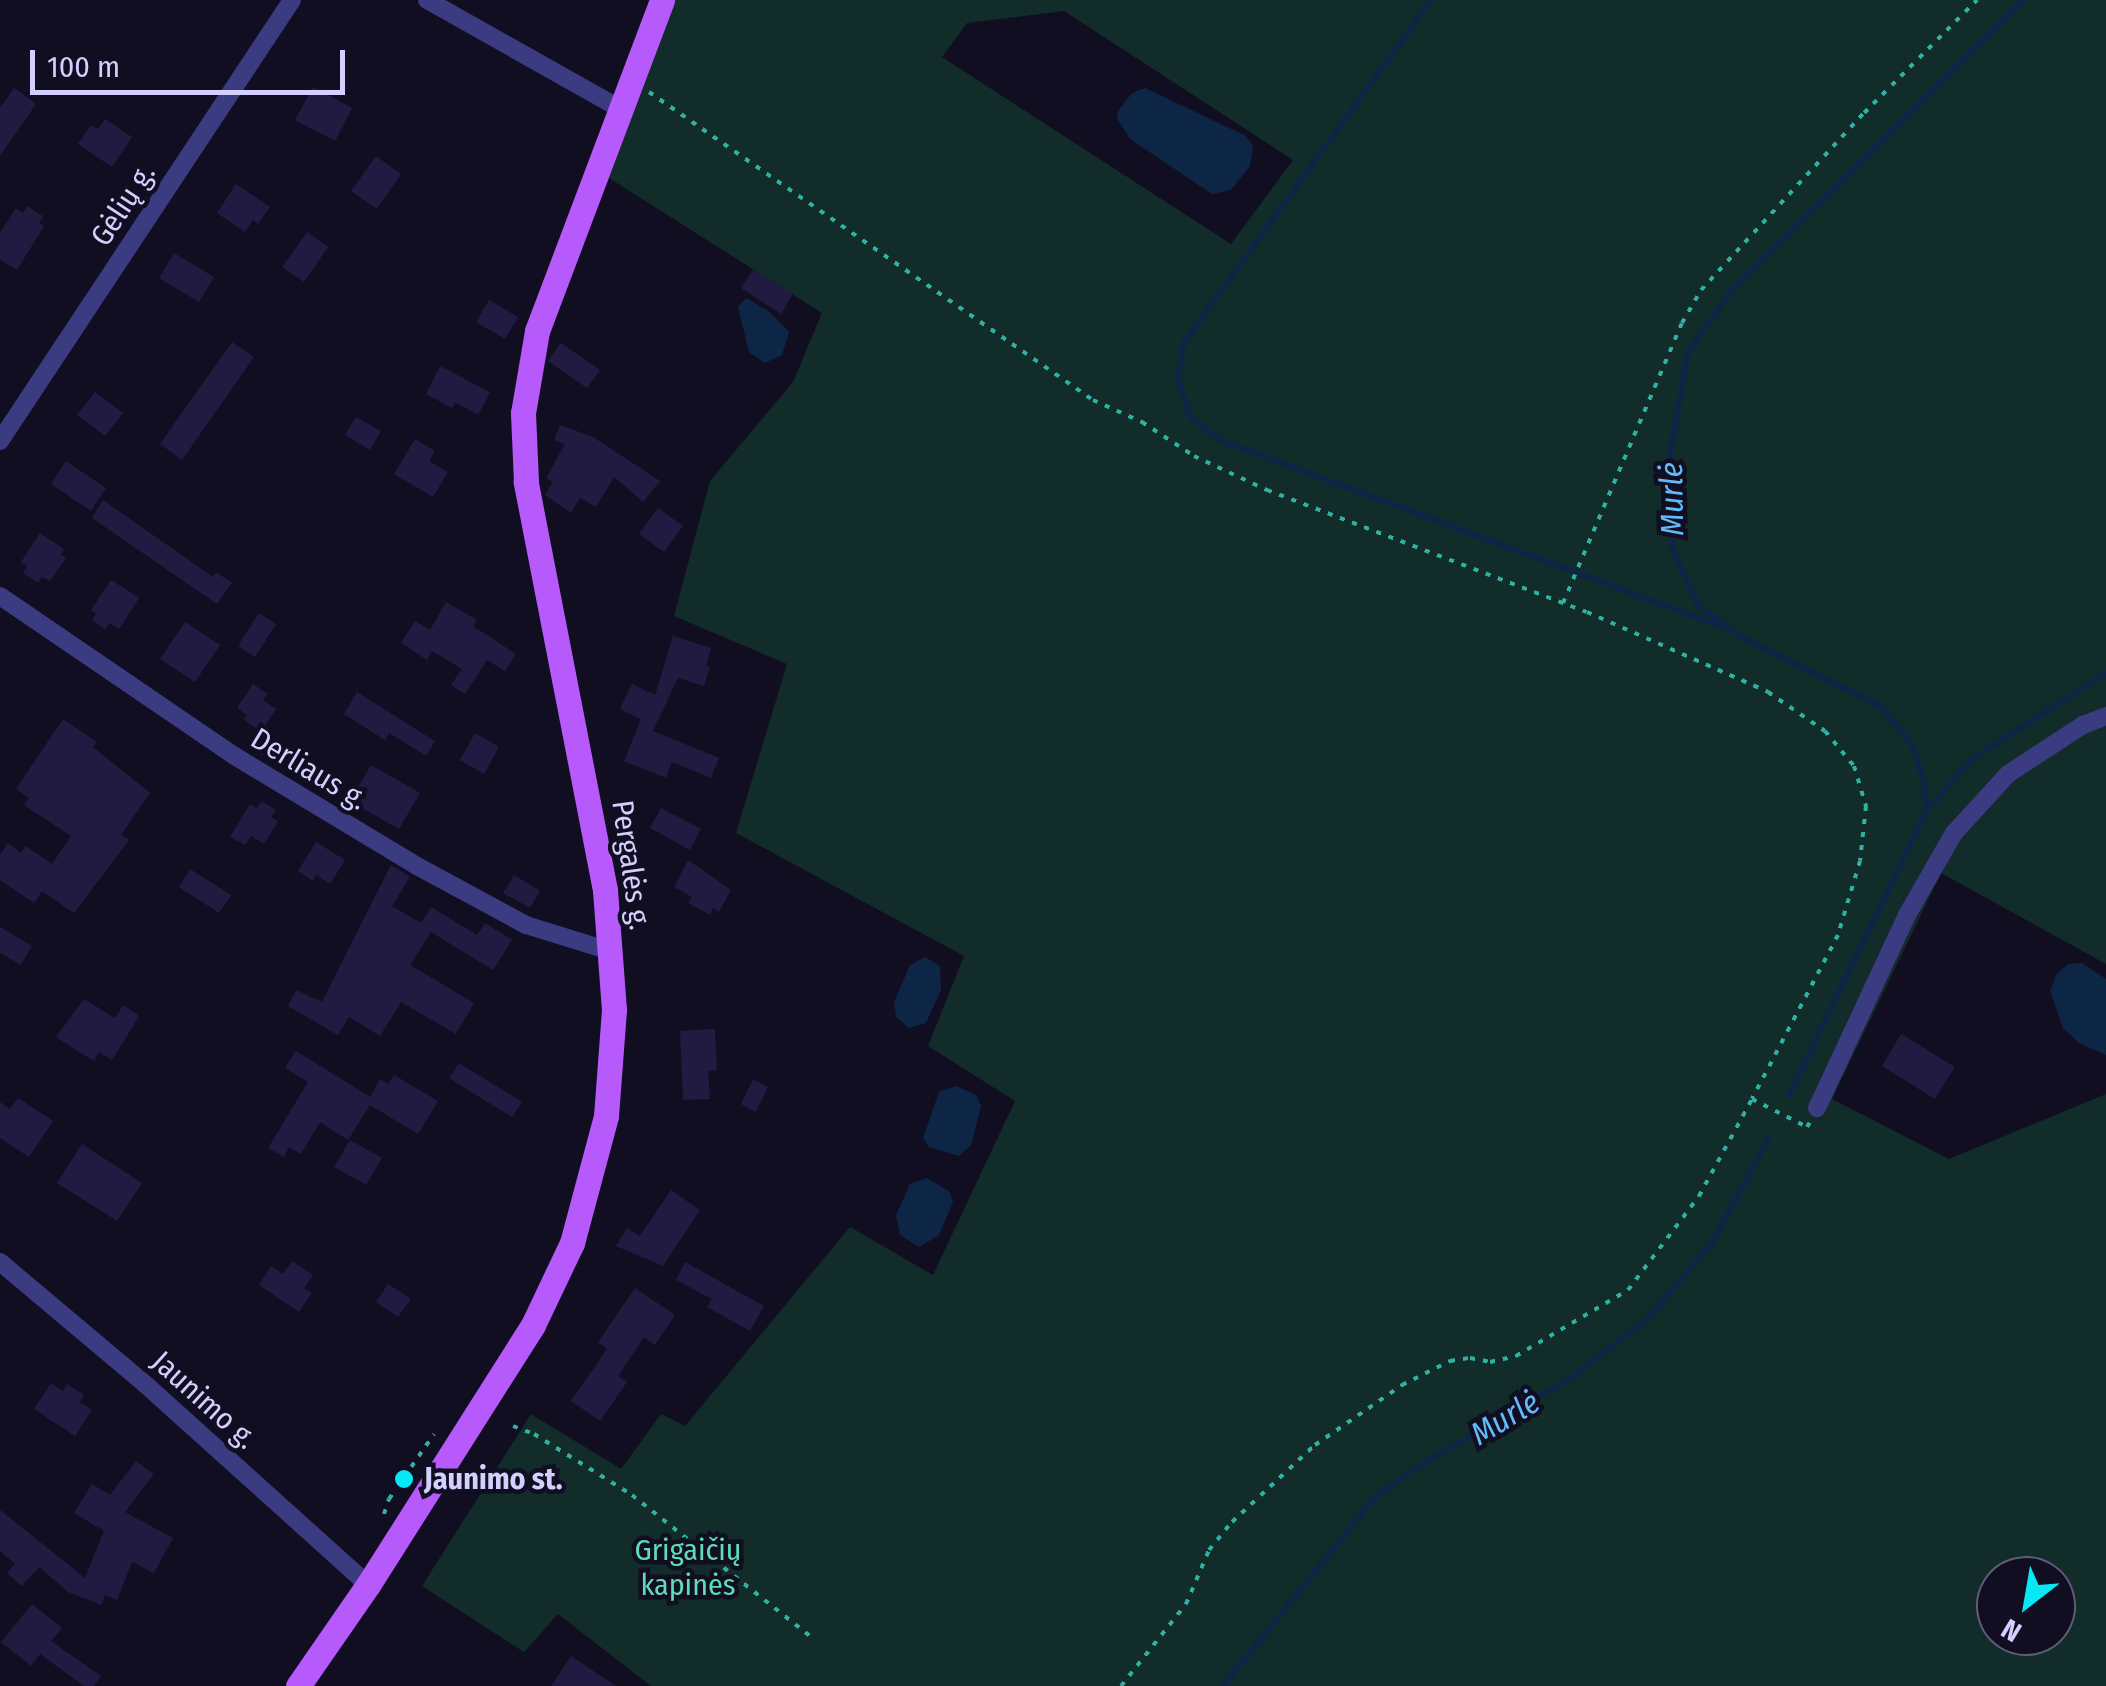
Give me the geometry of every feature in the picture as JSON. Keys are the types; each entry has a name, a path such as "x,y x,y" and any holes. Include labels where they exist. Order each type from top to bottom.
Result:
{"main road":[{"name":"Pergalės g.","path":"298,1686 368,1585 533,1325 572,1243 606,1116 613,1057 610,951 599,856 526,482 525,380 536,330 662,0"}],"street":[{"name":"Gėlių g.","path":"0,441 292,0"},
{"path":"427,0 622,110"},
{"name":"Derliaus g.","path":"0,596 232,755 417,866 526,925 610,951"},
{"path":"1818,1108 1907,916 1954,833 2008,774 2083,725 2106,716"},
{"name":"Jaunimo g.","path":"0,1262 146,1384 368,1585"}],"path":[{"path":"1563,603 1674,340 1701,290 1864,113 1977,0"},
{"path":"632,81 1094,400 1267,490 1563,603 1768,692 1824,731 1854,766 1866,806 1855,880 1838,935 1699,1196 1628,1290 1516,1356 1490,1362 1470,1358 1450,1361 1402,1385 1315,1445 1232,1522 1209,1550 1186,1604 1121,1686"},
{"path":"1752,1099 1790,1118"},
{"path":"512,1426 534,1434 632,1495 812,1637"},
{"path":"383,1518 389,1499 442,1427"}],"green space":[{"name":"Grigaičių kapinės","path":"674,0 2106,0 2106,964 1941,873 1832,1099 1949,1159 2106,1094 2106,1686 651,1686 558,1614 524,1652 422,1586 531,1414 621,1469 661,1414 685,1426 850,1227 933,1275 1015,1101 928,1046 964,956 736,833 787,664 674,616 710,481 793,382 822,313 609,178","holes":["1064,11 1293,160 1231,244 942,57 967,23"]}],"water":[{"path":"1145,88 1246,136 1253,145 1250,166 1231,190 1212,194 1130,139 1117,118 1118,111 1132,93"},
{"path":"746,298 769,311 789,332 782,355 765,363 749,352 738,307"},
{"path":"925,957 940,966 941,990 926,1023 909,1028 896,1017 894,1002 910,965"},
{"path":"2082,963 2106,979 2106,1055 2079,1043 2063,1028 2050,991 2056,975 2068,964"},
{"path":"956,1086 976,1095 981,1106 971,1145 959,1156 929,1147 923,1138 939,1092"},
{"path":"926,1178 949,1191 953,1202 939,1235 919,1247 900,1235 896,1215 910,1184"}],"building":[{"path":"313,87 352,108 335,141 295,120"},
{"path":"14,88 36,104 0,156 0,108"},
{"path":"105,119 132,137 112,167 78,144 91,125 98,129"},
{"path":"376,156 401,174 377,209 351,191"},
{"path":"236,184 270,207 258,224 253,220 245,232 217,213"},
{"path":"27,206 43,216 39,223 44,226 17,270 0,260 0,233 16,208 23,213"},
{"path":"307,232 328,247 304,282 282,267"},
{"path":"174,253 214,277 199,302 159,278"},
{"path":"753,269 793,294 781,314 741,288"},
{"path":"489,300 518,317 505,339 476,322"},
{"path":"232,342 254,357 182,460 160,444"},
{"path":"561,343 600,370 587,388 548,361"},
{"path":"440,366 490,392 478,415 455,402 452,408 426,394"},
{"path":"95,392 123,413 105,436 77,415"},
{"path":"356,417 381,431 370,450 345,435"},
{"path":"560,425 593,437 660,481 643,502 614,477 596,507 580,498 571,513 545,495 553,482 546,478 565,444 554,440"},
{"path":"415,439 435,451 429,461 448,472 433,497 394,474"},
{"path":"66,461 106,488 91,511 51,484"},
{"path":"103,500 213,577 216,572 232,583 217,604 92,518"},
{"path":"658,508 683,526 664,552 639,534"},
{"path":"40,533 64,549 61,555 66,558 50,581 42,577 38,583 23,573 27,566 21,562"},
{"path":"111,580 139,598 119,629 110,623 105,629 92,620 96,614 91,610"},
{"path":"446,602 477,620 473,626 516,654 505,671 487,660 465,694 451,685 462,669 432,651 427,660 401,643 415,621 430,630"},
{"path":"259,613 276,624 255,657 238,646"},
{"path":"185,622 220,645 195,682 160,659"},
{"path":"673,636 711,648 706,666 710,667 704,686 678,678 653,731 719,758 711,778 672,762 666,778 624,761 641,719 620,709 632,684 655,695"},
{"path":"253,684 268,694 263,700 276,709 261,732 243,719 247,715 237,708"},
{"path":"357,692 435,741 426,756 389,733 385,740 344,714"},
{"path":"63,719 97,742 93,747 150,793 121,835 129,840 74,913 42,891 34,903 0,880 0,855 8,843 21,853 26,846 52,864 71,836 24,805 29,798 16,789"},
{"path":"475,733 499,747 484,774 460,760"},
{"path":"271,737 286,747 275,764 260,754"},
{"path":"371,765 420,793 399,829 350,801"},
{"path":"262,801 276,810 271,817 278,821 264,844 251,836 245,845 230,837 250,804 257,808"},
{"path":"661,808 701,829 690,850 650,828"},
{"path":"316,842 345,860 330,884 316,875 313,881 298,871"},
{"path":"688,860 731,890 719,912 713,908 710,915 688,903 692,897 674,887"},
{"path":"391,865 410,877 392,906 421,923 431,907 477,935 485,923 512,940 493,970 431,932 410,965 474,1003 456,1034 401,1002 380,1036 349,1017 338,1035 288,1006 296,990 322,1002"},
{"path":"190,869 231,895 219,913 179,887"},
{"path":"514,875 540,891 530,908 503,893"},
{"path":"0,927 32,946 21,965 0,953"},
{"path":"84,999 115,1018 123,1005 139,1016 112,1060 99,1052 94,1061 56,1037"},
{"path":"715,1029 717,1070 708,1071 710,1099 683,1100 680,1031"},
{"path":"1901,1034 1955,1067 1935,1099 1882,1066"},
{"path":"296,1051 370,1097 380,1079 388,1084 394,1075 438,1101 418,1134 370,1105 348,1140 320,1122 301,1154 289,1147 284,1157 268,1148 308,1082 285,1068"},
{"path":"459,1063 522,1102 512,1117 449,1078"},
{"path":"753,1079 768,1087 756,1112 741,1104"},
{"path":"18,1098 53,1121 29,1157 0,1138 0,1102 10,1109"},
{"path":"350,1140 382,1158 366,1185 334,1167"},
{"path":"82,1144 142,1183 117,1221 57,1183"},
{"path":"671,1190 700,1210 663,1266 616,1246 627,1228 640,1236"},
{"path":"292,1261 313,1275 304,1288 312,1293 299,1312 259,1285 271,1266 283,1274"},
{"path":"685,1262 764,1306 750,1331 707,1307 712,1299 676,1280"},
{"path":"388,1284 411,1299 398,1317 376,1302"},
{"path":"635,1288 675,1315 655,1345 644,1337 618,1376 627,1382 600,1421 571,1401 607,1349 598,1342"},
{"path":"51,1383 63,1391 67,1384 84,1395 80,1402 92,1410 75,1436 34,1409"},
{"path":"136,1461 154,1474 125,1512 173,1538 154,1573 132,1562 117,1600 105,1595 101,1605 68,1592 39,1567 22,1586 7,1573 15,1564 0,1551 0,1510 85,1578 104,1531 74,1513 92,1484 110,1495"},
{"path":"32,1604 62,1628 51,1641 101,1676 94,1686 84,1686 40,1654 31,1666 1,1642"},
{"path":"571,1656 616,1686 551,1686"}],"waterway":[{"path":"1431,0 1184,342 1178,380 1191,418 1223,441 1728,629"},
{"name":"Murlė","path":"1789,1095 1926,812 1925,785 1912,744 1879,705 1741,637 1698,605 1672,548 1669,460 1688,352 1732,290 2023,0"},
{"path":"1926,811 1973,758 2106,673"},
{"name":"Murlė","path":"1223,1686 1375,1497 1411,1471 1571,1378 1649,1317 1712,1243 1769,1137"}],"place":[{"name":"Jaunimo st.","path":"404,1479"}]}
